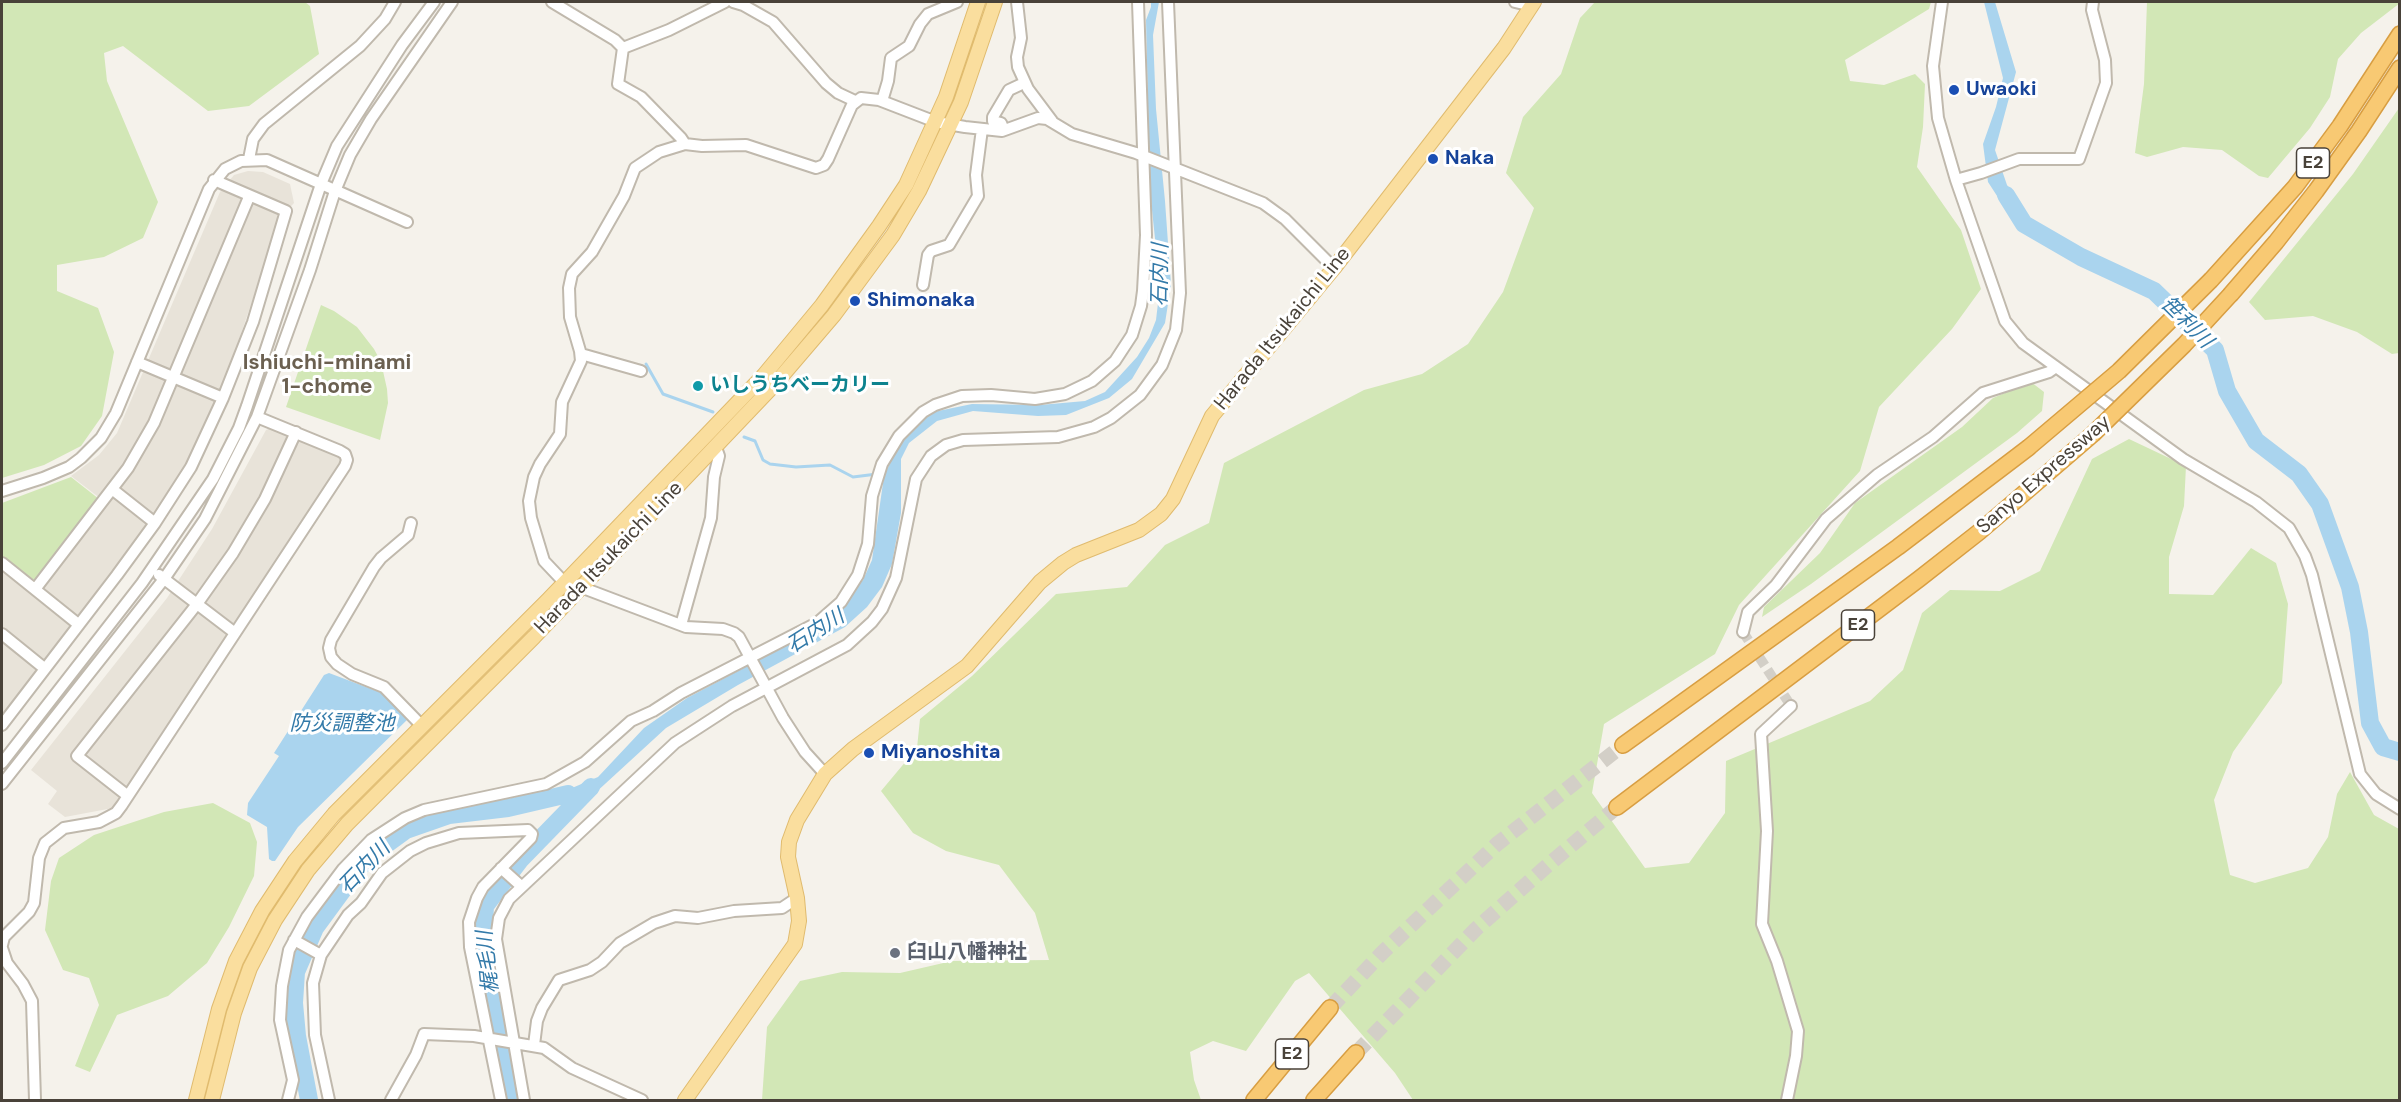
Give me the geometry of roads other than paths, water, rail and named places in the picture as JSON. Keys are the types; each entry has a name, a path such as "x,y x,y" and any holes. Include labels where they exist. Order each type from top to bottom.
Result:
{"highway":[{"name":"Sanyo Expressway","path":"1623,745 1898,547 2028,448 2119,371 2211,280 2295,187 2340,126 2400,34"},
{"name":"Sanyo Expressway","path":"1617,807 1945,559 2038,483 2093,434 2184,345 2276,242 2359,131 2400,68"},
{"name":"E2","path":"1254,1101 1330,1008"},
{"name":"E2","path":"1314,1101 1356,1053"}],"main road":[{"name":"Harada Itsukaichi Line","path":"196,1101 219,1009 236,961 261,911 295,861 317,833 566,582 764,375 810,320 885,218 906,185 946,97 978,2"},
{"name":"Harada Itsukaichi Line","path":"212,1101 234,1013 250,968 275,920 308,870 347,824 581,587 775,384 834,315 892,235 920,191 951,125 995,2"},
{"name":"Harada Itsukaichi Line","path":"685,1101 795,944 799,921 797,898 788,857 789,842 796,820 825,774 853,749 967,666 1040,582 1063,563 1139,530 1161,514 1173,499 1212,416 1334,268 1504,48 1533,4"}],"street":[{"path":"249,159 253,140 258,131 373,34 395,2"},
{"path":"2,763 152,570 213,479 239,428 268,348 321,184 337,146 434,2"},
{"path":"2,784 164,579 206,519 257,417 335,191 350,155 452,2"},
{"path":"552,2 615,40 623,48"},
{"path":"623,48 669,30 725,2"},
{"path":"733,2 774,22 826,83 838,93 855,100 867,98 882,101 936,122 982,129 1004,130 1038,118 1052,121"},
{"path":"882,101 894,54 909,46 928,14 957,2"},
{"path":"1017,2 1021,38 1017,62 1024,83 1052,121 1072,134 1146,157 1263,203 1285,219 1334,268"},
{"path":"288,1101 293,1080 282,1034 280,1005 284,968 307,917 356,854 388,828 405,818 434,808 543,786 585,762 631,721 752,659 817,623 830,613 851,589 861,567 868,544 872,496 889,450 912,421 935,405 962,396 991,395 1035,399 1065,394 1092,381 1115,361 1132,336 1141,306 1146,241 1146,157 1138,2"},
{"path":"524,1101 512,1043 496,939 499,918 520,886 675,743 712,717 846,645 860,635 882,609 896,578 916,479 925,463 938,450 963,440 1039,438 1076,433 1111,418 1140,395 1152,381 1170,348 1179,311 1168,2"},
{"path":"1515,2 1533,4"},
{"path":"1942,2 1933,66 1938,118 1956,180 2005,321 2023,343 2183,459 2256,502 2289,528 2305,556 2312,575 2360,774 2376,794 2400,809"},
{"path":"1956,180 2019,159 2079,159 2106,83 2105,60 2092,10 2093,2"},
{"path":"623,48 618,84 644,100 681,138 684,144"},
{"path":"1004,130 1001,123 993,121 993,117 1010,90 1024,83"},
{"path":"825,774 805,752 783,718 739,637 723,629 681,625 566,582 556,575 544,561 530,509 531,493 537,470 560,434 562,402 579,366 581,354 570,315 569,288 572,274 592,252 624,196 635,168 659,152 684,144 702,147 746,145 816,168 824,165 828,159 855,100"},
{"path":"923,285 928,255 931,251 949,245 978,196 976,172 982,129"},
{"path":"2,492 57,473 75,463 92,449 112,420 214,180 232,164 249,159 275,163 407,222"},
{"path":"2,725 6,710 44,668 117,575 155,523 191,466 223,398 253,322 286,212 214,180"},
{"path":"36,588 128,468 154,423 249,197"},
{"path":"581,354 641,371"},
{"path":"137,362 223,398"},
{"path":"1743,632 1748,612 1776,585 1826,519 1868,483 1933,437 1983,393 2049,372 2056,367"},
{"path":"35,1101 32,1001 23,984 7,963 2,946 4,937 29,912 34,903 39,858 45,843 64,828 99,822 116,813 345,466 345,454 340,451 257,417"},
{"path":"128,796 77,756 233,553 265,499 296,432"},
{"path":"681,625 711,518 719,454 715,445"},
{"path":"112,489 155,523"},
{"path":"411,523 408,535 374,567 331,640 329,648 331,657 337,664 352,674 386,688 422,726"},
{"path":"2,563 78,624"},
{"path":"152,570 235,633"},
{"path":"2,634 44,668"},
{"path":"1787,1101 1796,1056 1798,1032 1777,961 1762,924 1767,831 1761,734 1791,706"},
{"path":"329,1101 315,1035 313,983 321,954 348,915 361,903 382,873 410,851 426,843 459,833 531,831 531,838 483,887 477,898 469,928 479,997 490,1040 501,1101"},
{"path":"502,868 520,886"},
{"path":"534,1045 537,1021 542,1008 559,980 590,970 602,962 620,943 654,923 675,916 698,918 734,911 782,908 797,898"},
{"path":"295,940 321,954"},
{"path":"391,1101 416,1055 424,1034 474,1036 544,1048 572,1068 642,1101"}],"water":[{"path":"1151,2 1159,2 1153,35 1156,109 1171,285 1165,323 1132,379 1109,398 1066,415 1038,416 973,411 937,421 909,443 901,459 901,513 892,564 882,587 867,607 845,627 738,685 666,728 581,806 536,797 572,788 598,777 644,728 687,698 806,635 834,616 863,580 872,560 884,476 901,440 933,412 972,404 1040,405 1085,401 1105,392 1137,357 1149,338 1156,320 1160,286 1150,191 1146,20"},
{"path":"1984,2 1995,2 2016,72 1995,150 2007,185 2024,210 2012,219 1988,182 1983,144 2003,78"},
{"name":"防災調整池","path":"329,673 390,696 410,717 298,827 275,861 272,861 269,859 267,827 247,815 248,803 279,756 274,753 324,675"}],"waterway":[{"name":"笹利川","path":"2006,195 2024,224 2081,257 2154,291 2215,350 2227,391 2256,441 2299,474 2320,504 2350,587 2359,632 2370,723 2383,747 2400,752"},
{"path":"646,364 663,394 713,412"},
{"path":"744,437 755,441 763,460 770,464 796,467 830,465 853,477 877,474"},
{"name":"梶毛川","path":"511,1100 483,945 485,906 520,860 591,787"},
{"name":"石内川","path":"309,1100 297,1036 294,1003 296,972 315,928 359,868 373,854 406,830 449,815 508,808 568,794"}],"tunnel":[{"path":"1743,632 1791,706"},
{"path":"1330,1008 1382,953 1497,844 1623,745"},
{"path":"1356,1053 1476,929 1617,807"}],"place":[{"name":"Uwaoki","path":"1954,90"},
{"name":"Naka","path":"1433,159"},
{"name":"Shimonaka","path":"855,301"},
{"name":"いしうちベーカリー","path":"698,386"},
{"name":"Miyanoshita","path":"869,753"},
{"name":"臼山八幡神社","path":"895,953"}],"district":[{"name":"Ishiuchi-minami 1-chome","path":"327,375"}]}
